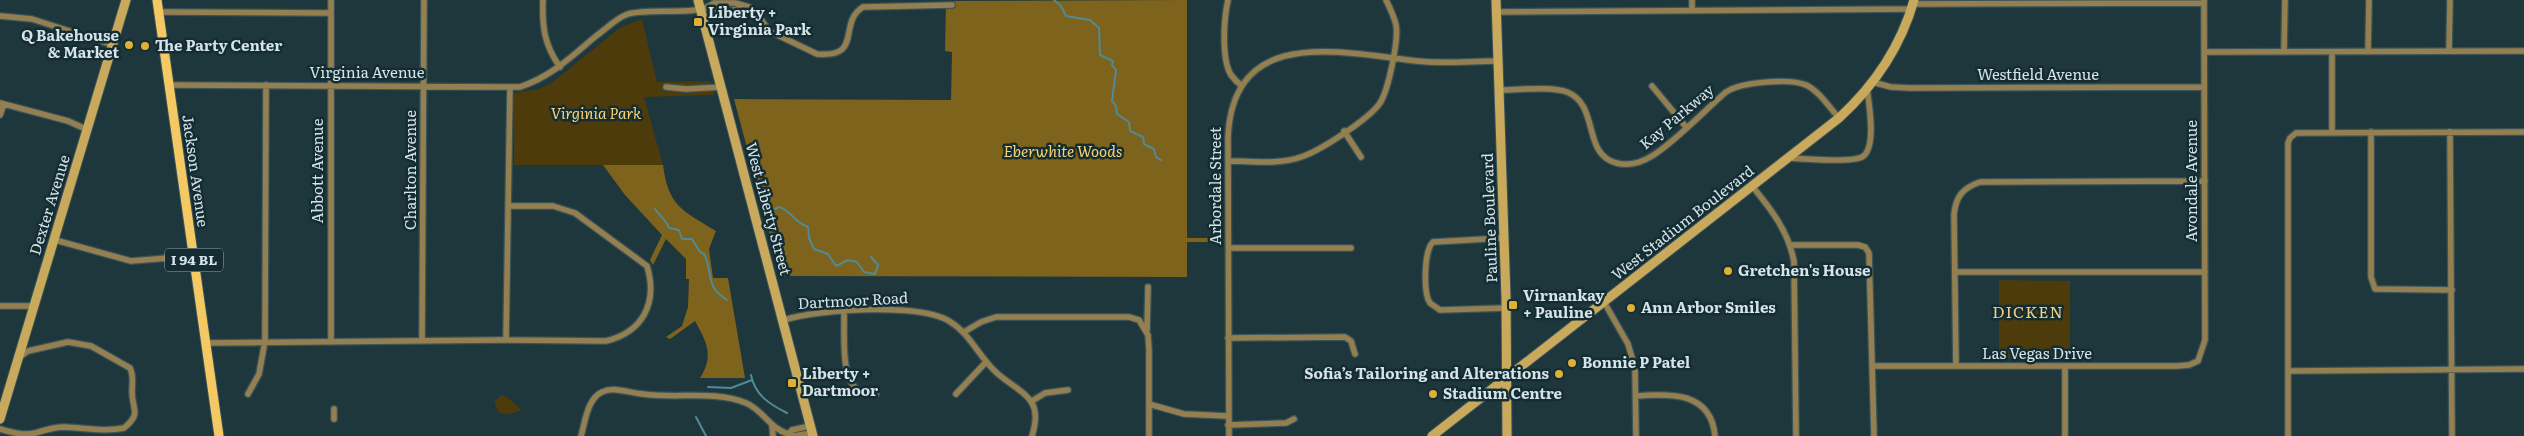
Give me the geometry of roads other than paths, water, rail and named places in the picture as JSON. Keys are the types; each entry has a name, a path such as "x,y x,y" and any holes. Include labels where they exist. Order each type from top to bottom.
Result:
{"main road":[{"name":"Dexter Avenue","path":"0,419 2,403 55,240 126,0"},
{"name":"Jackson Avenue","path":"157,0 218,436"},
{"name":"Pauline Boulevard","path":"1496,0 1506,308 1507,436"},
{"name":"West Stadium Boulevard","path":"1432,436 1839,118 1870,86 1891,54 1913,4"},
{"name":"West Liberty Street","path":"703,5 722,87 812,432"}],"street":[{"name":"Abbott Avenue","path":"331,0 331,342"},
{"name":"Charlton Avenue","path":"422,341 424,0"},
{"path":"542,0 543,36 551,54 560,67"},
{"path":"1228,0 1225,13 1226,54 1231,75 1242,86"},
{"path":"1229,161 1286,161 1301,158 1330,143 1380,103 1388,84 1397,32 1392,11 1386,0"},
{"path":"1692,0 1692,9"},
{"path":"2284,52 2285,0"},
{"path":"2368,52 2369,0"},
{"path":"2449,51 2450,0"},
{"path":"1497,12 1913,4 2204,1"},
{"name":"Avondale Avenue","path":"2198,361 2205,340 2204,1"},
{"name":"Virginia Avenue","path":"168,85 520,87 551,74 625,15 650,10 703,5 714,11 738,10 745,6 756,12 770,31 817,54 826,54 838,53 845,48 855,14 862,7 952,5"},
{"path":"159,12 331,12"},
{"path":"0,16 32,19 113,45"},
{"name":"Arbordale Street","path":"1229,436 1229,161 1231,109 1242,86 1272,61 1299,53 1340,50 1420,61 1497,61"},
{"path":"2205,52 2524,51"},
{"path":"2332,52 2332,133"},
{"name":"Kay Parkway","path":"1499,90 1556,91 1566,92 1575,97 1582,103 1588,114 1598,150 1602,157 1615,163 1630,163 1651,157 1734,86 1792,83 1805,85 1814,90 1839,118"},
{"path":"248,394 260,374 265,341 266,85"},
{"path":"1652,86 1686,127"},
{"path":"1788,158 1847,159 1862,157 1866,153 1871,136 1870,86"},
{"name":"Westfield Avenue","path":"1870,86 1910,88 2204,87"},
{"path":"506,340 510,87"},
{"path":"666,87 686,89 722,87"},
{"path":"0,115 2,103 68,121 88,130"},
{"path":"1344,131 1361,157"},
{"path":"2371,132 2372,277 2375,289 2452,290"},
{"path":"2288,436 2288,143 2290,138 2296,134 2371,132 2524,132"},
{"path":"2450,132 2452,290 2450,370 2452,436"},
{"path":"1956,366 1954,214 1955,204 1964,189 1980,182 2204,181"},
{"path":"1752,186 1773,213 1792,245 1794,262 1796,436"},
{"path":"205,343 265,341 606,341 617,338 632,330 643,319 649,304 651,287 647,266 575,213 553,206 508,206"},
{"path":"1504,238 1433,242 1428,246 1426,253 1428,300 1434,308 1440,310 1506,308"},
{"path":"55,240 131,261 193,256"},
{"path":"1792,245 1858,245 1865,247 1869,253 1874,366 1874,436"},
{"path":"1229,248 1351,248"},
{"path":"1955,272 2205,272"},
{"path":"1148,287 1146,332 1149,350 1149,436"},
{"path":"1604,302 1628,344 1634,368 1636,436"},
{"path":"0,306 33,306"},
{"name":"Dartmoor Road","path":"784,320 816,313 907,309 927,312 949,320 964,332 986,362 1032,401"},
{"path":"844,312 845,354 851,383 864,392 876,394"},
{"path":"964,332 981,322 996,317 1129,317 1139,320 1146,332"},
{"path":"1228,338 1345,337 1351,341 1355,354"},
{"path":"0,429 17,434 33,433 47,428 64,427 102,431 124,428 135,414 136,406 132,394 132,372 126,365 91,346 68,342 28,351 18,358"},
{"name":"Las Vegas Drive","path":"1874,366 2183,366 2198,361"},
{"path":"956,394 986,362"},
{"path":"2065,367 2065,436"},
{"path":"2288,371 2524,369"},
{"path":"581,436 594,398 600,392 618,389 642,394 732,399 758,409 772,425 773,436"},
{"path":"1032,436 1036,422 1032,401 1045,393 1068,390"},
{"path":"1636,396 1677,395 1687,398 1699,404 1711,417 1716,436"},
{"path":"1149,404 1184,414 1228,416"},
{"path":"334,409 334,419"},
{"path":"1228,424 1286,423 1294,419"},
{"name":"West Liberty Street","path":"772,425 780,431 789,434 792,430 812,432"}],"waterway":[{"path":"1054,0 1061,6 1066,16 1090,20 1099,28 1100,55 1113,61 1112,65 1116,70 1112,101 1116,106 1117,114 1129,122 1130,131 1143,137 1144,144 1154,149 1156,157 1161,160"},
{"path":"775,209 783,208 808,227 809,238 814,249 828,254 836,266 848,260 857,262 864,272 875,274 878,265 871,257"},
{"path":"655,209 665,220 669,228 679,230 682,239 692,239 700,252 704,254 712,284 715,290 727,300"},
{"path":"751,375 759,393 774,406 787,413"},
{"path":"708,387 731,388 752,380"},
{"path":"696,417 706,436"}],"place":[{"name":"Liberty + Virginia Park","path":"698,22"},
{"name":"Q Bakehouse & Market","path":"129,45"},
{"name":"The Party Center","path":"145,46"},
{"name":"Gretchen's House","path":"1728,271"},
{"name":"Virnankay + Pauline","path":"1513,305"},
{"name":"Ann Arbor Smiles","path":"1631,308"},
{"name":"Bonnie P Patel","path":"1572,363"},
{"name":"Sofia’s Tailoring and Alterations","path":"1559,374"},
{"name":"Liberty + Dartmoor","path":"792,383"},
{"name":"Stadium Centre","path":"1433,394"}],"district":[{"name":"DICKEN","path":"2028,312"}],"park label":[{"name":"Virginia Park","path":"596,114"},
{"name":"Eberwhite Woods","path":"1063,152"}]}
